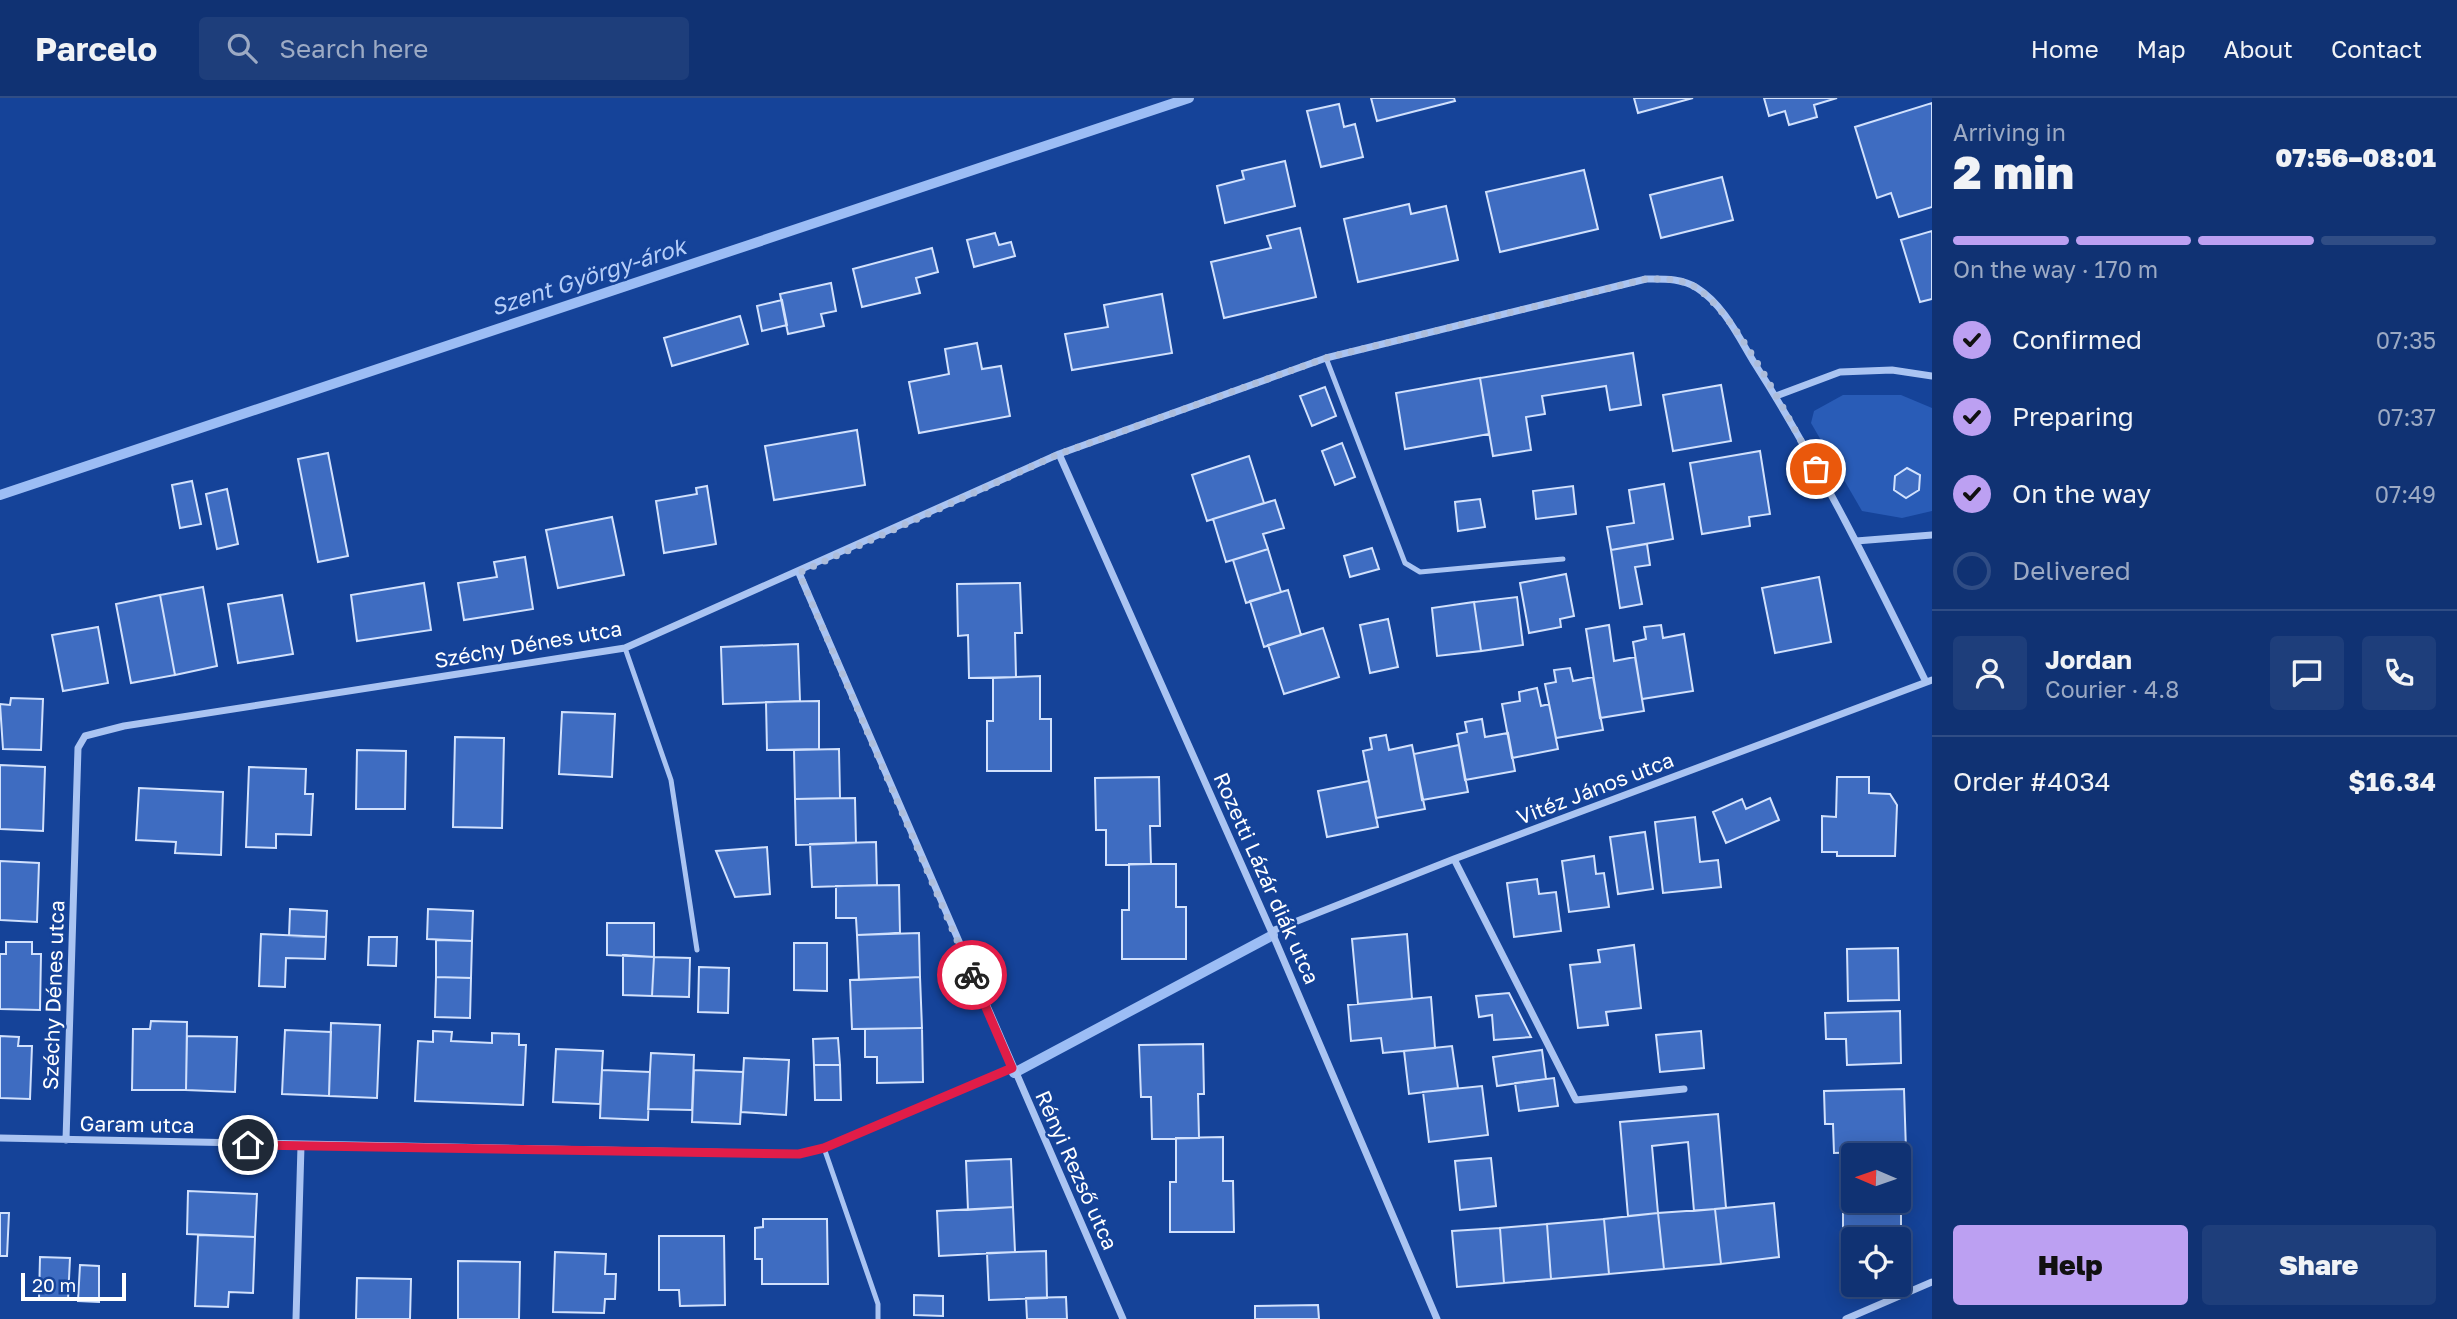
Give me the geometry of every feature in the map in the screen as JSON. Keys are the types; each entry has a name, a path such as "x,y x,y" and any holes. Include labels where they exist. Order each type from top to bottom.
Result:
{"street":[{"name":"Széchy Dénes utca","path":"66,1140 78,748 85,736 124,726 625,648 799,573 1059,454 1326,358 1646,279 1672,279 1697,288 1722,312 1776,396"},
{"path":"1929,681 1776,396 1840,372 1892,370 1932,376"},
{"name":"Rozetti Lázár diák utca","path":"1059,454 1272,932 1437,1319"},
{"path":"1856,541 1932,535"},
{"name":"Rényi Rezső utca","path":"799,573 1123,1319"},
{"name":"Vitéz János utca","path":"1272,932 1454,859 1929,681"},
{"path":"1454,859 1576,1100 1684,1089"},
{"name":"Garam utca","path":"0,1138 799,1154 824,1148 1012,1068"},
{"path":"296,1319 300,1146"},
{"path":"1846,1319 1932,1282"}],"lane":[{"path":"1326,358 1405,563 1420,572 1563,558"},
{"path":"625,648 671,780 697,950"},
{"path":"824,1148 878,1304 878,1319"}],"shaded area":[{"path":"1843,395 1901,395 1932,408 1932,511 1902,518 1862,511 1811,423 1814,411"}],"building":[{"path":"1371,98 1454,98 1455,101 1377,121"},
{"path":"1634,98 1693,98 1638,113"},
{"path":"1764,98 1837,98 1814,105 1817,117 1789,125 1785,111 1769,116"},
{"path":"1932,103 1932,207 1899,217 1891,193 1877,198 1855,127"},
{"path":"1339,104 1344,127 1355,124 1363,157 1321,167 1307,111"},
{"path":"1285,161 1295,206 1225,223 1217,186 1244,179 1242,171"},
{"path":"1584,170 1598,229 1500,252 1486,192"},
{"path":"1722,177 1733,220 1661,238 1650,195"},
{"path":"1409,204 1411,214 1446,206 1458,260 1358,282 1344,219"},
{"path":"1300,228 1316,297 1224,318 1211,262 1271,248 1267,236"},
{"path":"1932,231 1932,299 1920,302 1901,240"},
{"path":"995,233 999,245 1011,242 1015,256 974,267 967,240"},
{"path":"932,248 938,272 916,278 920,293 862,307 853,269"},
{"path":"831,283 836,311 821,314 824,326 788,334 780,294"},
{"path":"1162,294 1172,353 1072,370 1065,334 1108,327 1104,305"},
{"path":"782,300 787,325 762,331 757,306"},
{"path":"740,316 748,344 672,366 664,338"},
{"path":"977,343 982,369 1001,366 1010,416 919,433 909,382 949,374 945,349"},
{"path":"1633,353 1641,405 1610,410 1606,386 1542,396 1545,414 1526,417 1531,450 1493,456 1480,378"},
{"path":"1480,378 1489,434 1405,449 1396,393"},
{"path":"1721,385 1731,441 1673,451 1663,395"},
{"path":"1325,387 1336,416 1312,426 1300,396"},
{"path":"857,430 865,485 774,500 765,446"},
{"path":"1342,443 1355,477 1335,485 1322,451"},
{"path":"1760,451 1770,514 1749,517 1750,526 1702,534 1690,463"},
{"path":"328,453 348,556 318,562 298,459"},
{"path":"1249,456 1264,503 1207,521 1192,475"},
{"path":"1907,468 1920,475 1919,490 1906,498 1894,490 1895,476"},
{"path":"192,481 201,524 180,528 172,485"},
{"path":"1664,484 1673,539 1611,550 1607,527 1634,523 1629,490"},
{"path":"707,486 716,544 664,553 656,501 697,494 696,488"},
{"path":"1573,486 1576,514 1536,519 1533,491"},
{"path":"227,489 238,544 217,549 206,494"},
{"path":"1480,499 1485,527 1458,531 1455,502"},
{"path":"1275,500 1284,528 1263,534 1268,549 1226,562 1213,519"},
{"path":"612,517 624,575 558,588 546,530"},
{"path":"1647,544 1650,565 1635,567 1642,604 1620,608 1611,550"},
{"path":"1372,548 1379,569 1350,577 1344,556"},
{"path":"1268,549 1281,592 1246,603 1233,560"},
{"path":"525,557 533,609 464,620 458,583 497,577 494,562"},
{"path":"1566,574 1574,616 1560,619 1561,627 1529,633 1520,583"},
{"path":"1819,577 1831,642 1775,653 1762,588"},
{"path":"424,583 431,630 357,641 351,595"},
{"path":"1020,583 1022,633 1015,633 1016,677 969,678 968,635 958,636 957,584"},
{"path":"203,587 217,666 175,675 160,595"},
{"path":"1288,590 1301,635 1264,647 1250,601"},
{"path":"160,595 175,675 131,683 116,604"},
{"path":"282,595 293,654 238,663 228,604"},
{"path":"1517,597 1523,645 1481,651 1474,602"},
{"path":"1474,602 1481,651 1437,656 1432,608"},
{"path":"1388,619 1398,667 1370,673 1360,625"},
{"path":"1609,625 1614,661 1635,657 1644,711 1600,718 1586,629"},
{"path":"1661,625 1663,638 1684,634 1693,691 1642,699 1633,642 1646,639 1644,627"},
{"path":"98,627 108,683 63,691 52,635"},
{"path":"1323,628 1339,677 1284,694 1268,645"},
{"path":"798,644 800,701 723,704 721,647"},
{"path":"1570,668 1573,681 1593,677 1603,730 1556,738 1545,684 1556,682 1554,670"},
{"path":"1040,676 1040,719 1051,719 1051,771 987,771 987,721 993,721 993,678"},
{"path":"1537,688 1541,706 1549,704 1558,749 1512,758 1502,704 1520,701 1519,692"},
{"path":"11,698 43,699 41,750 3,749 0,704 10,705"},
{"path":"819,701 819,749 767,750 766,702"},
{"path":"562,712 615,714 612,777 559,774"},
{"path":"1482,719 1485,737 1508,733 1515,771 1465,780 1457,734 1467,732 1465,722"},
{"path":"1386,735 1389,750 1412,745 1425,809 1376,818 1363,751 1372,749 1370,738"},
{"path":"455,737 504,738 502,828 453,827"},
{"path":"1459,745 1468,792 1422,800 1414,754"},
{"path":"839,749 840,798 795,799 794,750"},
{"path":"357,750 406,751 405,809 356,809"},
{"path":"0,765 45,767 43,831 0,829"},
{"path":"249,767 306,769 305,794 313,794 311,835 276,834 276,848 246,847"},
{"path":"1159,777 1160,826 1150,826 1151,864 1106,865 1106,830 1096,830 1095,778"},
{"path":"1837,777 1869,777 1869,793 1890,794 1897,805 1895,856 1837,856 1837,852 1822,852 1822,816 1836,817"},
{"path":"1369,781 1378,827 1327,837 1318,791"},
{"path":"139,788 223,792 221,855 175,853 176,842 136,840"},
{"path":"855,798 856,843 796,845 795,799"},
{"path":"1770,798 1779,820 1726,843 1713,812 1742,799 1746,809"},
{"path":"1695,817 1700,862 1718,860 1721,887 1663,893 1655,822"},
{"path":"1645,832 1653,889 1618,894 1610,837"},
{"path":"876,842 877,885 812,887 810,844"},
{"path":"767,847 770,894 735,897 716,851"},
{"path":"1594,856 1596,874 1604,873 1609,907 1569,912 1562,861"},
{"path":"0,861 39,863 37,922 0,920"},
{"path":"1129,864 1176,864 1176,907 1186,907 1186,959 1122,959 1122,910 1129,910"},
{"path":"1537,879 1539,894 1556,892 1561,931 1514,937 1507,883"},
{"path":"899,885 900,933 857,935 856,918 836,918 836,886"},
{"path":"290,909 327,911 326,937 289,936"},
{"path":"428,909 473,911 472,941 427,939"},
{"path":"607,923 654,923 654,957 607,955"},
{"path":"919,933 920,977 859,980 857,935"},
{"path":"261,934 326,937 325,959 286,958 285,987 259,986"},
{"path":"1407,934 1412,999 1358,1004 1352,939"},
{"path":"369,937 397,937 396,966 368,965"},
{"path":"436,940 472,941 471,978 436,977"},
{"path":"6,942 32,942 32,954 41,954 40,1010 0,1009 0,954 6,954"},
{"path":"794,943 827,943 827,991 794,990"},
{"path":"1634,945 1641,1008 1606,1012 1608,1025 1578,1028 1570,965 1600,962 1598,950"},
{"path":"1898,948 1899,1000 1848,1001 1847,949"},
{"path":"623,955 654,957 652,996 623,995"},
{"path":"654,957 690,958 689,997 652,996"},
{"path":"699,967 729,968 728,1013 698,1012"},
{"path":"436,977 471,978 470,1018 435,1017"},
{"path":"920,977 922,1028 852,1029 850,980"},
{"path":"1509,993 1531,1037 1494,1040 1492,1015 1479,1017 1476,996"},
{"path":"1431,997 1435,1048 1383,1053 1381,1038 1351,1041 1348,1005"},
{"path":"1900,1011 1901,1063 1847,1065 1846,1039 1826,1039 1825,1013"},
{"path":"151,1021 187,1022 186,1090 132,1090 133,1029 150,1029"},
{"path":"331,1023 380,1025 377,1098 329,1096"},
{"path":"922,1028 923,1082 877,1083 877,1057 865,1057 865,1029"},
{"path":"285,1030 331,1032 329,1096 282,1094"},
{"path":"433,1031 452,1032 451,1041 492,1043 492,1033 519,1034 519,1045 526,1045 523,1105 415,1101 418,1041 433,1042"},
{"path":"1701,1031 1704,1068 1660,1072 1656,1035"},
{"path":"0,1036 19,1037 18,1046 32,1046 30,1099 0,1098"},
{"path":"187,1036 237,1037 235,1092 186,1090"},
{"path":"838,1038 840,1065 814,1065 813,1039"},
{"path":"1203,1044 1204,1094 1198,1094 1199,1138 1152,1139 1151,1097 1141,1097 1139,1045"},
{"path":"1452,1046 1458,1088 1409,1094 1404,1051"},
{"path":"556,1049 603,1051 600,1104 553,1102"},
{"path":"1542,1050 1546,1079 1497,1086 1493,1057"},
{"path":"651,1053 694,1055 692,1110 648,1109"},
{"path":"744,1058 789,1060 786,1115 741,1112"},
{"path":"814,1065 840,1065 841,1100 815,1100"},
{"path":"602,1070 650,1072 648,1120 600,1118"},
{"path":"694,1070 743,1072 740,1124 692,1122"},
{"path":"1554,1078 1558,1106 1519,1111 1515,1083"},
{"path":"1482,1086 1488,1135 1429,1142 1423,1092"},
{"path":"1904,1089 1906,1143 1841,1143 1841,1153 1834,1153 1833,1124 1825,1124 1824,1091"},
{"path":"1718,1114 1726,1208 1694,1211 1688,1142 1652,1146 1658,1213 1628,1216 1620,1122"},
{"path":"1223,1137 1223,1181 1233,1181 1234,1232 1170,1232 1170,1182 1176,1182 1176,1138"},
{"path":"1491,1158 1496,1206 1460,1210 1455,1161"},
{"path":"1011,1159 1013,1207 968,1210 966,1161"},
{"path":"188,1191 257,1194 255,1237 187,1234"},
{"path":"1774,1203 1779,1257 1721,1264 1715,1209"},
{"path":"1013,1207 1015,1252 939,1256 937,1211"},
{"path":"1715,1209 1721,1264 1664,1269 1658,1213"},
{"path":"0,1213 9,1213 7,1256 0,1256"},
{"path":"1658,1213 1664,1269 1609,1274 1604,1219"},
{"path":"1843,1213 1901,1213 1901,1227 1843,1227"},
{"path":"763,1219 827,1219 828,1284 762,1284 762,1259 755,1259 755,1228 763,1227"},
{"path":"1604,1219 1609,1274 1551,1279 1547,1224"},
{"path":"1547,1224 1551,1279 1504,1283 1500,1228"},
{"path":"1500,1228 1504,1283 1457,1287 1452,1231"},
{"path":"198,1235 255,1237 253,1293 229,1292 228,1307 195,1306"},
{"path":"659,1236 724,1236 725,1305 680,1306 679,1290 659,1290"},
{"path":"1046,1251 1047,1298 989,1300 987,1253"},
{"path":"555,1252 606,1254 605,1274 616,1274 615,1299 605,1299 604,1313 553,1312"},
{"path":"40,1257 70,1258 68,1300 39,1299"},
{"path":"458,1261 520,1262 519,1319 458,1319"},
{"path":"80,1265 99,1266 99,1302 78,1301"},
{"path":"357,1278 411,1279 410,1319 356,1319"},
{"path":"914,1295 943,1296 943,1316 914,1315"},
{"path":"1066,1297 1067,1319 1027,1319 1026,1298"},
{"path":"1318,1305 1319,1319 1255,1319 1255,1306"}],"waterway":[{"name":"Szent György-árok","path":"0,495 1189,98"},
{"path":"1014,1073 1273,935"}],"way so far":[{"path":"972,975 799,573 1059,454 1326,358 1646,279 1672,279 1697,288 1722,312 1776,396 1816,469"}],"route":[{"path":"248,1145 799,1154 824,1148 1012,1068 972,975"}]}
